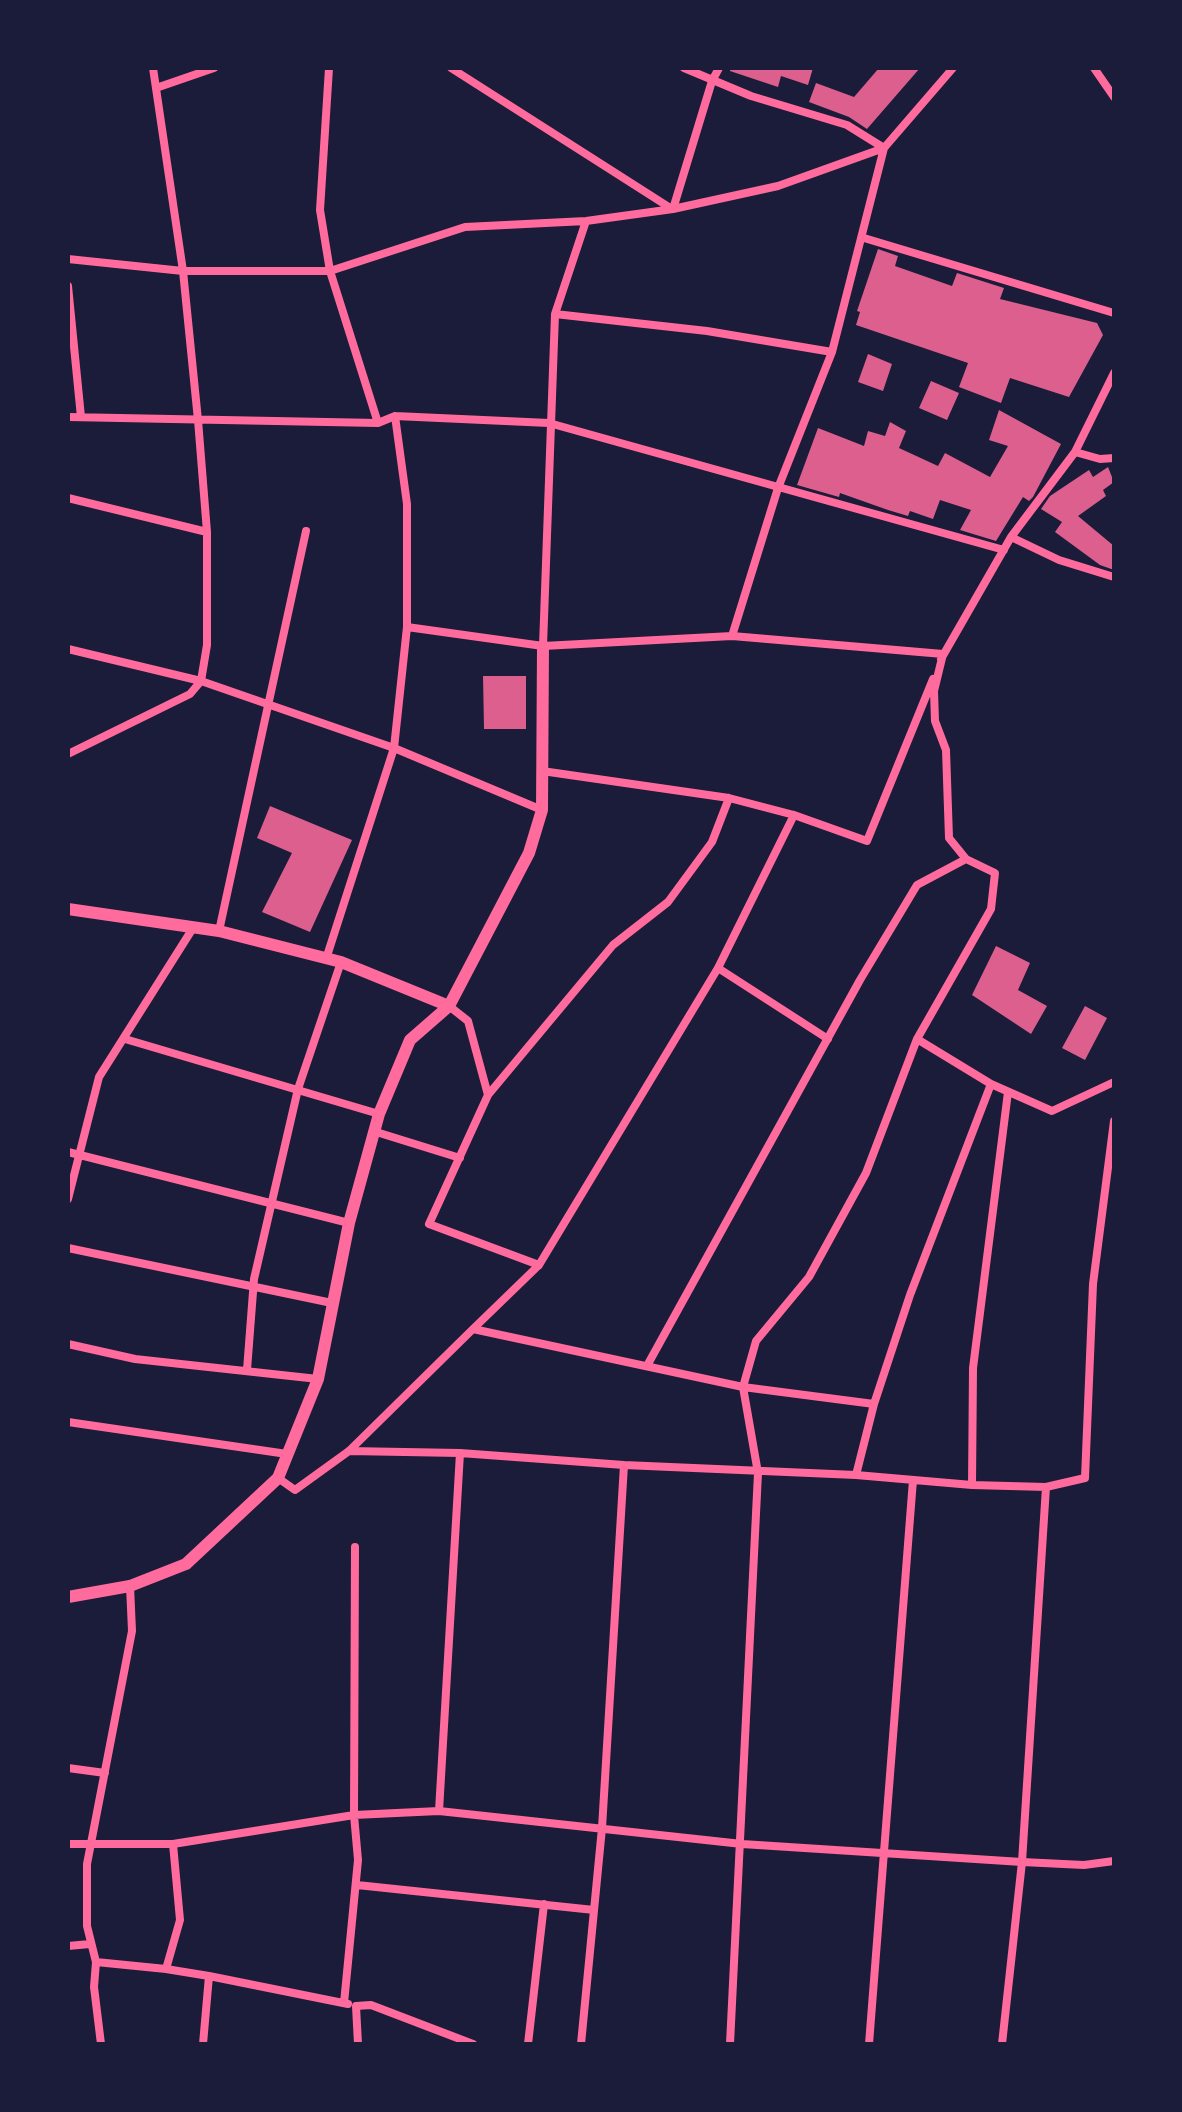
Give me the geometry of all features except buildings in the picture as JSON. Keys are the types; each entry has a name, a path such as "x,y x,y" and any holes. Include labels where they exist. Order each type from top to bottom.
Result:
{"street":[{"path":"68,754 190,694 201,681 207,645 207,532 198,420 183,271 153,68"},
{"path":"156,88 214,68"},
{"path":"329,68 320,210 330,271 378,423"},
{"path":"451,68 673,209"},
{"path":"684,68 712,81 847,125 884,148"},
{"path":"673,209 712,81 719,68"},
{"path":"732,636 778,488 832,352 864,238 884,148 950,72 937,68"},
{"path":"1094,68 1114,97"},
{"path":"68,259 183,271 330,271 465,227 586,221 673,209 778,186 884,148"},
{"path":"68,1597 130,1586 186,1564 278,1478 318,1379 349,1223 379,1114 410,1040 449,1006 529,853 542,810 543,646 555,314 586,221"},
{"path":"864,238 1114,313"},
{"path":"68,286 81,417"},
{"path":"555,314 707,331 832,352"},
{"path":"542,771 729,798 794,815 867,841 943,654 1011,537 1075,452 1114,373"},
{"path":"326,959 394,748 407,627 407,504 395,416"},
{"path":"68,417 378,423 395,416 549,423 1004,550"},
{"path":"1075,452 1100,459 1114,458"},
{"path":"68,498 207,532"},
{"path":"219,931 271,705 306,531"},
{"path":"1011,537 1059,560 1114,577"},
{"path":"407,627 543,646 732,636 943,654"},
{"path":"68,649 201,681 394,748 542,810"},
{"path":"730,2044 758,1473 743,1387 756,1341 809,1277 866,1173 917,1039 991,909 995,873 966,859 949,838 946,750 935,721 934,691 943,654"},
{"path":"539,1265 429,1224 488,1095 613,945 668,902 712,842 729,798"},
{"path":"278,1478 295,1490 349,1451 539,1265 718,968 794,815"},
{"path":"648,1364 917,885 966,859"},
{"path":"68,909 219,931 341,962 449,1006 468,1021 488,1095"},
{"path":"68,1199 99,1077 193,928"},
{"path":"247,1370 253,1288 271,1202 298,1089 341,962"},
{"path":"718,968 828,1039"},
{"path":"125,1039 379,1114"},
{"path":"917,1039 991,1084 1052,1111 1114,1082"},
{"path":"856,1475 874,1404 910,1295 991,1084"},
{"path":"972,1485 973,1368 1008,1092"},
{"path":"349,1451 460,1453 758,1473 856,1475 972,1485 1046,1487 1085,1478 1093,1284 1114,1121"},
{"path":"373,1131 460,1158"},
{"path":"68,1152 80,1152 349,1223"},
{"path":"68,1248 332,1303"},
{"path":"473,1329 648,1364 743,1387 874,1404"},
{"path":"68,1344 135,1359 318,1379"},
{"path":"68,1422 287,1454"},
{"path":"439,1811 460,1453"},
{"path":"581,2044 602,1828 624,1465"},
{"path":"869,2044 913,1480"},
{"path":"1002,2044 1022,1862 1046,1487"},
{"path":"344,2003 357,1885 354,1815 355,1547"},
{"path":"101,2044 94,1987 96,1962 87,1926 90,1842 132,1631 130,1586"},
{"path":"68,1768 105,1773"},
{"path":"68,1844 173,1844 354,1815 439,1811 742,1844 1084,1865 1114,1861"},
{"path":"166,1969 180,1920 173,1844"},
{"path":"357,1885 594,1910"},
{"path":"528,2044 544,1904"},
{"path":"68,1946 90,1944"},
{"path":"96,1962 166,1969 356,2006 371,2005 473,2044"},
{"path":"203,2044 209,1976"},
{"path":"356,2006 358,2044"}]}
